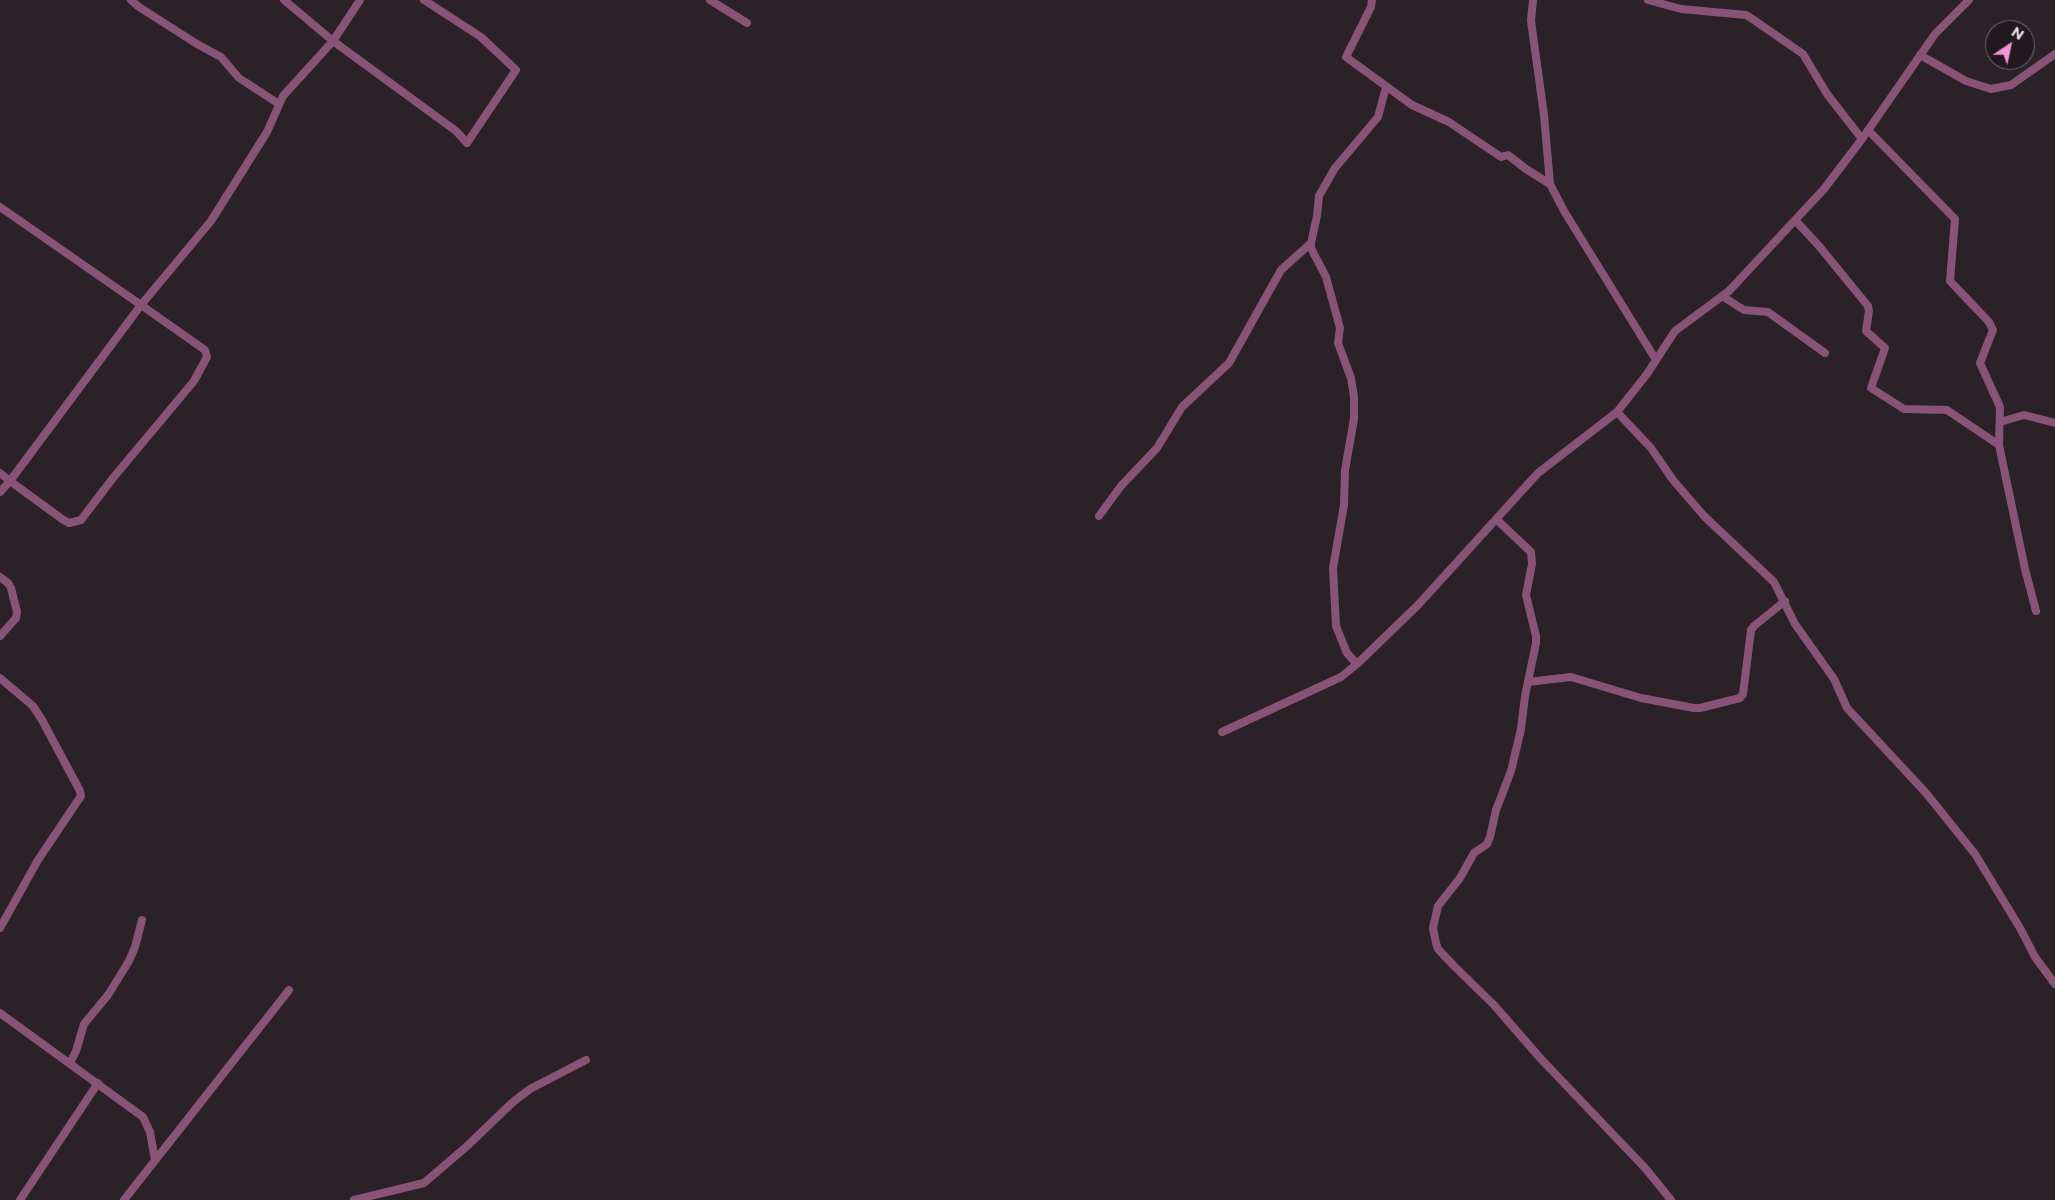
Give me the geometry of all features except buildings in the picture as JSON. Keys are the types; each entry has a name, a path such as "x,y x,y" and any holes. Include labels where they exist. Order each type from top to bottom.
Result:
{"street":[{"path":"131,0 138,7 221,57 239,78 279,104"},
{"path":"284,0 333,41 456,131 467,143 516,70 481,37 424,0"},
{"path":"0,492 141,305 211,221 268,132 283,96 333,41 360,0"},
{"path":"710,0 747,23"},
{"path":"1372,0 1371,7 1346,57 1412,105 1448,122 1501,157 1508,154 1526,169 1550,184"},
{"path":"1534,0 1531,21 1544,115 1550,184 1564,211 1656,360"},
{"path":"1648,0 1681,9 1751,18 1803,54 1827,94 1862,139"},
{"path":"1222,732 1341,677 1418,605 1547,464 1617,412 1632,394 1675,331 1722,296 1824,189 1862,139 1935,34 1969,0"},
{"path":"1920,55 1966,81 1990,89 2011,85 2055,54"},
{"path":"1357,664 1347,653 1336,626 1333,568 1344,505 1345,470 1354,419 1354,397 1351,378 1338,343 1340,328 1326,277 1310,243 1317,216 1319,196 1335,168 1378,117 1386,87"},
{"path":"1868,130 1954,216 1950,281 1989,322 1993,330 1980,363 2000,406 1999,445 2025,569 2036,611"},
{"path":"0,207 205,350 207,357 194,381 113,478 81,520 70,523 62,519 0,474"},
{"path":"1795,220 1868,306 1866,330 1885,348 1871,388 1904,409 1947,410 1999,445"},
{"path":"1099,516 1121,486 1157,448 1182,407 1229,362 1280,270 1310,243"},
{"path":"1722,296 1744,310 1768,312 1825,353"},
{"path":"1617,412 1651,448 1674,480 1704,516 1774,582 1801,634 1834,679 1847,708 1926,793 1975,854 2020,928 2035,957 2055,984"},
{"path":"2000,422 2024,415 2055,423"},
{"path":"1496,519 1531,552 1532,564 1526,595 1536,643 1517,746 1487,844 1474,854 1460,878 1438,906 1433,928 1436,943 1438,949 1494,1005 1541,1059 1646,1169 1672,1200"},
{"path":"0,577 11,588 17,612 16,618 0,636"},
{"path":"1528,682 1571,677 1641,698 1694,708 1740,698 1743,694 1751,630 1784,601"},
{"path":"0,678 33,706 81,796 38,860 1,922"},
{"path":"70,1063 84,1024 108,995 129,961 142,920"},
{"path":"124,1200 289,990"},
{"path":"0,1013 98,1083 143,1118 150,1132 155,1160"},
{"path":"354,1200 424,1183 466,1147 512,1102 530,1089 586,1060"},
{"path":"20,1200 98,1083"}]}
